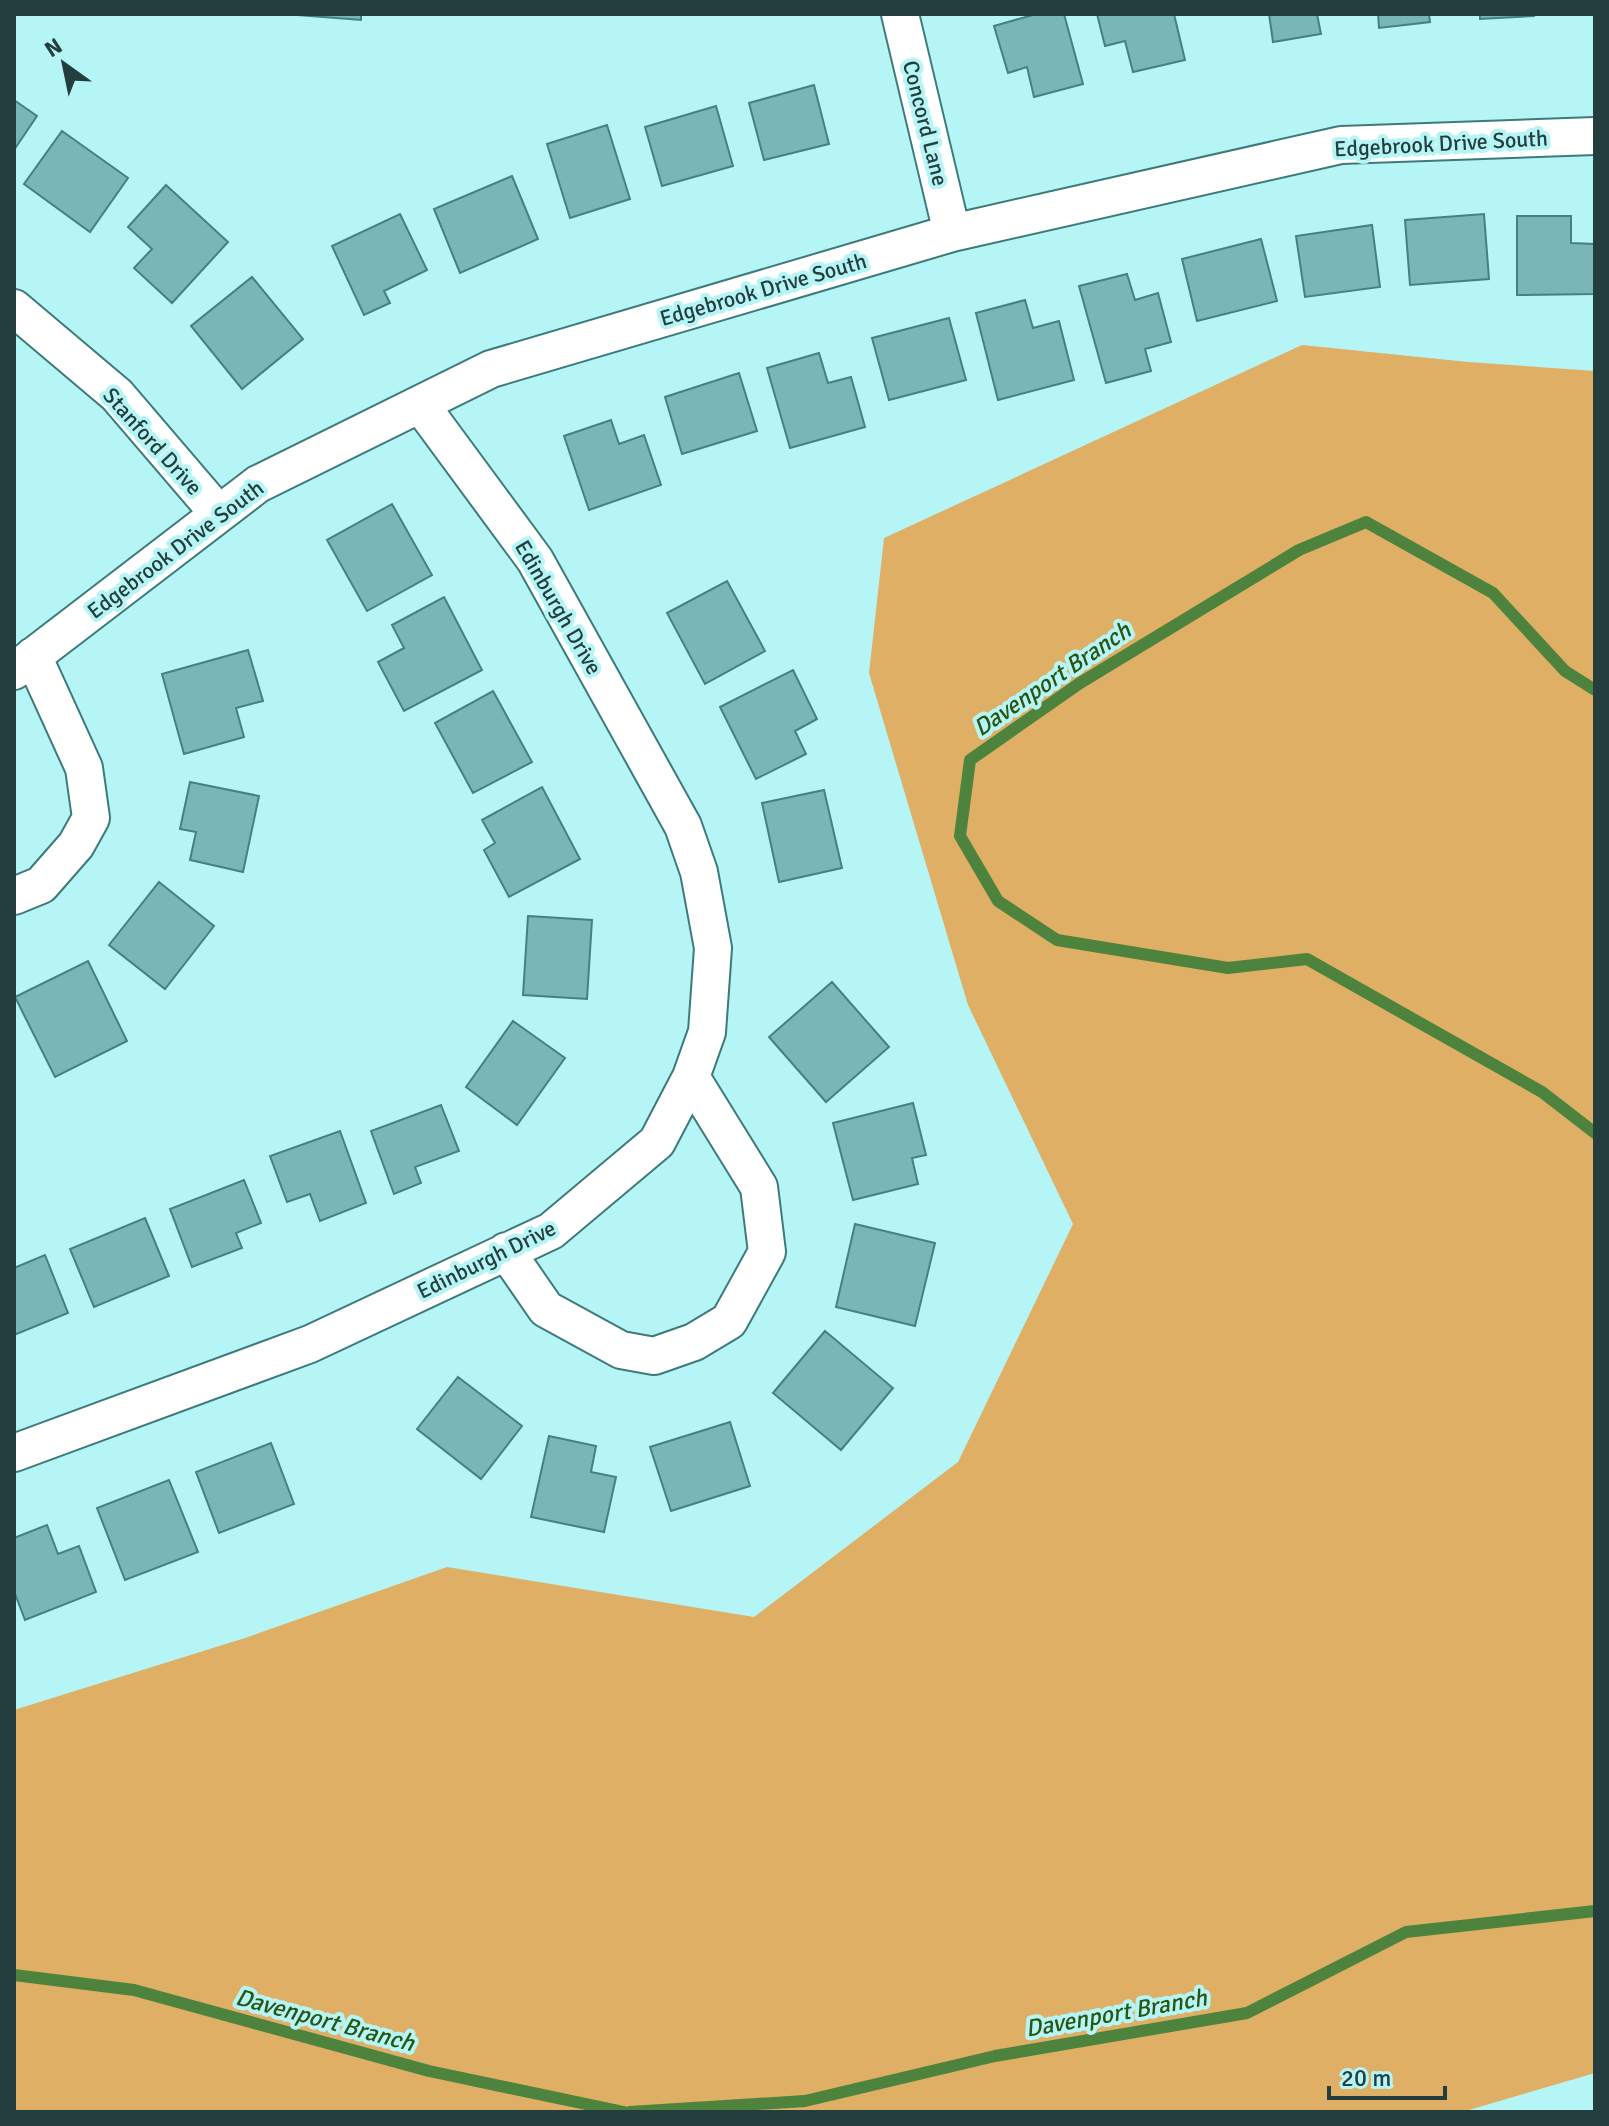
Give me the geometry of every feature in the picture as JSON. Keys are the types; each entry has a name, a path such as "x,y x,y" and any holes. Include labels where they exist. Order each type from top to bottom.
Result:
{"street":[{"name":"Concord Lane","path":"900,14 952,233"},
{"name":"Edgebrook Drive South","path":"24,663 258,484 491,369 952,233 1341,145 1595,136"},
{"name":"Stanford Drive","path":"14,308 117,395 218,513"},
{"name":"Edinburgh Drive","path":"14,1453 310,1344 551,1231 657,1142 691,1077 707,1032 713,948 699,872 683,826 535,560 420,404"},
{"path":"14,896 41,885 76,845 91,818 84,768 24,663"},
{"path":"506,1251 546,1309 621,1350 654,1356 694,1342 729,1321 767,1252 759,1187 691,1077"}],"shaded area":[{"path":"1302,345 1595,371 1595,2073 1462,2112 14,2112 14,1710 245,1638 447,1567 754,1617 958,1462 1073,1224 968,1005 869,673 884,538"}],"building":[{"path":"284,14 361,14 361,20"},
{"path":"1036,14 1064,14 1083,84 1034,97 1027,67 1008,73 994,26"},
{"path":"1097,14 1174,14 1185,60 1133,72 1125,41 1105,46"},
{"path":"1269,14 1317,14 1321,34 1273,42"},
{"path":"1378,14 1429,14 1430,22 1379,28"},
{"path":"1480,14 1534,14 1534,16 1480,19"},
{"path":"814,85 829,144 764,160 749,103"},
{"path":"14,100 37,116 14,150"},
{"path":"716,106 733,166 662,186 645,127"},
{"path":"607,125 630,199 570,218 547,144"},
{"path":"62,131 128,178 90,232 24,184"},
{"path":"512,176 538,239 460,273 434,209"},
{"path":"166,185 228,242 172,303 134,268 152,249 128,227"},
{"path":"400,214 427,270 384,291 390,303 364,315 332,246"},
{"path":"1484,214 1489,279 1410,285 1405,220"},
{"path":"1517,216 1571,216 1571,243 1595,244 1595,294 1517,295"},
{"path":"1372,225 1380,287 1305,297 1296,236"},
{"path":"1261,239 1277,301 1197,321 1182,259"},
{"path":"1127,274 1135,300 1158,293 1171,342 1145,349 1151,371 1106,383 1079,286"},
{"path":"252,277 303,339 242,389 191,326"},
{"path":"1025,300 1033,328 1059,321 1074,380 998,400 976,313"},
{"path":"949,318 966,380 889,400 872,338"},
{"path":"819,353 828,383 851,377 865,427 790,448 767,368"},
{"path":"739,373 757,431 682,454 665,397"},
{"path":"611,420 619,444 644,435 661,485 589,510 564,436"},
{"path":"392,504 432,575 367,611 327,540"},
{"path":"727,581 765,651 705,684 667,613"},
{"path":"444,597 482,670 404,711 378,662 404,648 392,625"},
{"path":"248,650 263,701 236,708 244,737 184,754 162,674"},
{"path":"793,670 817,719 795,731 806,754 756,779 720,707"},
{"path":"493,691 532,762 473,793 435,723"},
{"path":"190,782 259,796 243,872 190,860 196,832 180,829"},
{"path":"542,787 580,859 509,897 484,850 495,843 482,820"},
{"path":"824,790 842,868 779,882 762,803"},
{"path":"159,882 214,926 165,989 109,945"},
{"path":"528,916 592,920 587,999 523,995"},
{"path":"88,961 127,1041 55,1077 15,997"},
{"path":"832,982 889,1047 826,1102 769,1037"},
{"path":"513,1021 565,1058 517,1125 466,1087"},
{"path":"913,1103 926,1155 912,1158 918,1184 853,1200 833,1123"},
{"path":"441,1105 459,1151 415,1167 421,1183 394,1194 371,1131"},
{"path":"340,1131 366,1203 320,1221 310,1194 287,1202 270,1156"},
{"path":"244,1180 261,1223 236,1233 242,1248 192,1267 170,1209"},
{"path":"145,1218 169,1276 94,1307 70,1249"},
{"path":"855,1224 935,1243 915,1326 836,1307"},
{"path":"45,1255 68,1313 14,1335 14,1268"},
{"path":"825,1331 893,1388 841,1450 773,1393"},
{"path":"458,1377 522,1426 481,1479 417,1429"},
{"path":"730,1422 750,1486 671,1511 650,1447"},
{"path":"549,1436 596,1446 591,1472 616,1477 604,1532 531,1517"},
{"path":"271,1443 294,1504 219,1533 196,1472"},
{"path":"169,1480 198,1552 125,1580 97,1508"},
{"path":"47,1525 58,1554 79,1546 96,1592 25,1620 14,1591 14,1538"}],"waterway":[{"name":"Davenport Branch","path":"1595,690 1565,671 1493,593 1366,522 1299,550 1080,683 970,760 960,836 998,901 1057,940 1228,968 1307,959 1542,1092 1595,1133"},
{"name":"Davenport Branch","path":"630,2112 805,2101 995,2056 1247,2013 1406,1932 1595,1911"},
{"name":"Davenport Branch","path":"14,1975 134,1990 429,2071 624,2112"}]}
